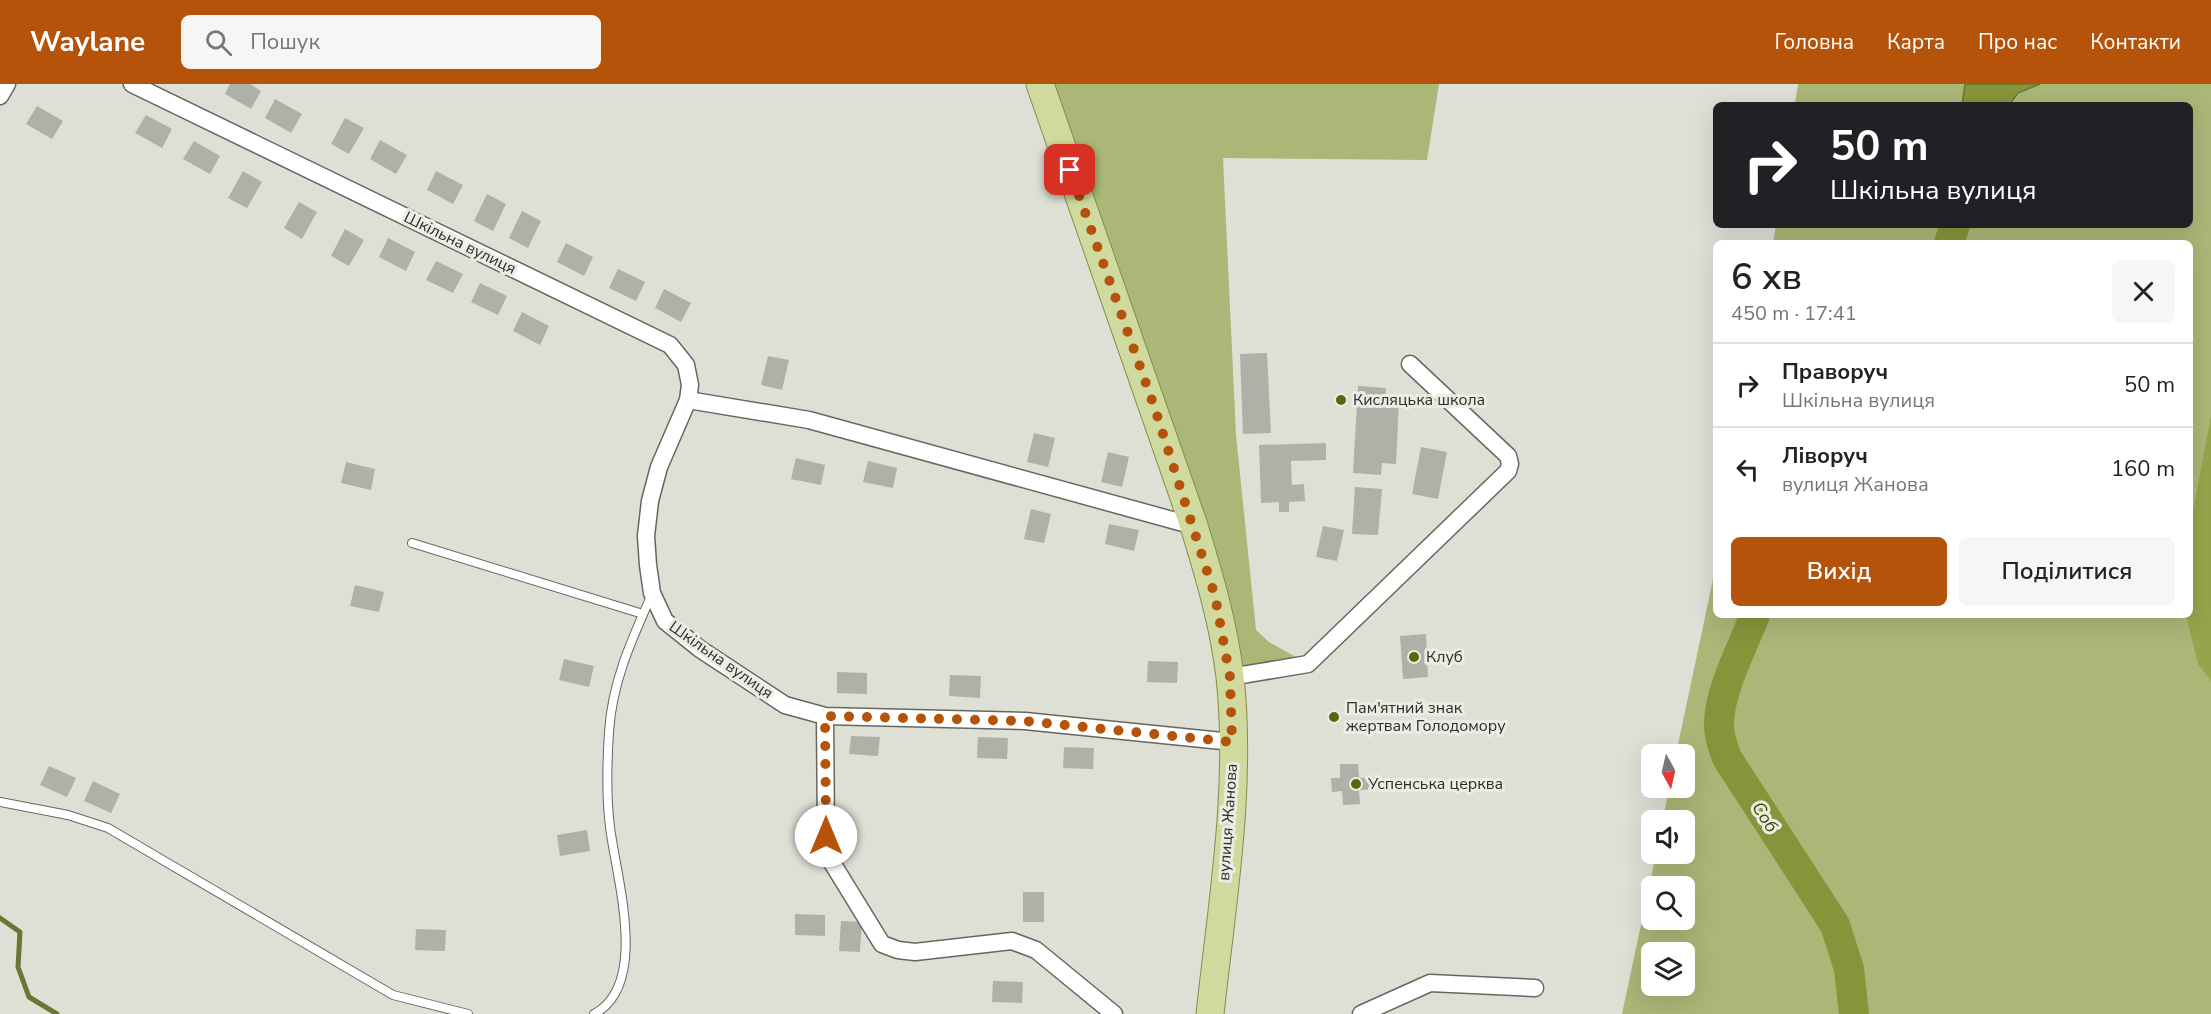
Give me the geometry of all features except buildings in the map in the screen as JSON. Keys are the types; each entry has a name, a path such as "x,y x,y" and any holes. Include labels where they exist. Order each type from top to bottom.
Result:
{"main road":[{"name":"вулиця Жанова","path":"1040,84 1194,525 1215,596 1230,677 1232,742 1229,844 1210,1014"}],"street":[{"path":"0,96 8,84"},
{"name":"Шкільна вулиця","path":"132,84 670,345 686,365 690,385 688,400 659,467 650,501 646,536 652,593 665,621 700,649 785,705 825,716 1025,721 1232,742"},
{"path":"1230,677 1308,664 1508,471 1510,464 1508,456 1410,364"},
{"path":"688,400 809,420 1194,525"},
{"path":"825,716 826,836 831,861 882,944 898,950 915,952 1012,941 1036,950 1114,1014"},
{"path":"1361,1014 1430,983 1535,988"}],"lane":[{"path":"412,543 643,614"},
{"path":"594,1014 608,1007 625,966 625,916 609,826 609,730 624,657 652,593"},
{"path":"0,802 68,815 108,828 393,995 468,1014"}],"shaded area":[{"path":"1040,84 1439,84 1427,160 1223,158 1236,435 1256,630 1269,642 1308,664 1230,677"},
{"path":"1798,84 1995,84 1991,102 1795,102"},
{"path":"1965,84 2040,84 2018,93 2011,102 1962,102"},
{"path":"2040,84 2211,84 2211,1014 1622,1014 1641,925 1641,930 1695,930 1695,876 1651,876 1654,864 1695,864 1695,810 1665,810 1667,798 1695,798 1695,744 1678,744 1713,579 1713,618 2193,618 2193,240 1774,240 1776,228 2193,228 2193,102 2011,102 2018,93"},
{"path":"2211,416 2211,681 2198,664 2187,618 2193,618 2193,511"}],"waterway":[{"name":"Соб","path":"1950,240 1954,228"},
{"name":"Соб","path":"1754,618 1723,696 1719,722 1721,740 1727,758 1835,925 1849,969 1854,1014"},
{"path":"0,918 20,932 18,967 29,997 57,1014"}],"place":[{"name":"Кисляцька школа","path":"1341,400"},
{"name":"Клуб","path":"1414,657"},
{"name":"Пам'ятний знак жертвам Голодомору","path":"1334,717"},
{"name":"Успенська церква","path":"1356,784"}],"route":[{"path":"826,836 825,716 1025,721 1232,742 1230,677 1215,596 1154,406 1070,170"}]}
